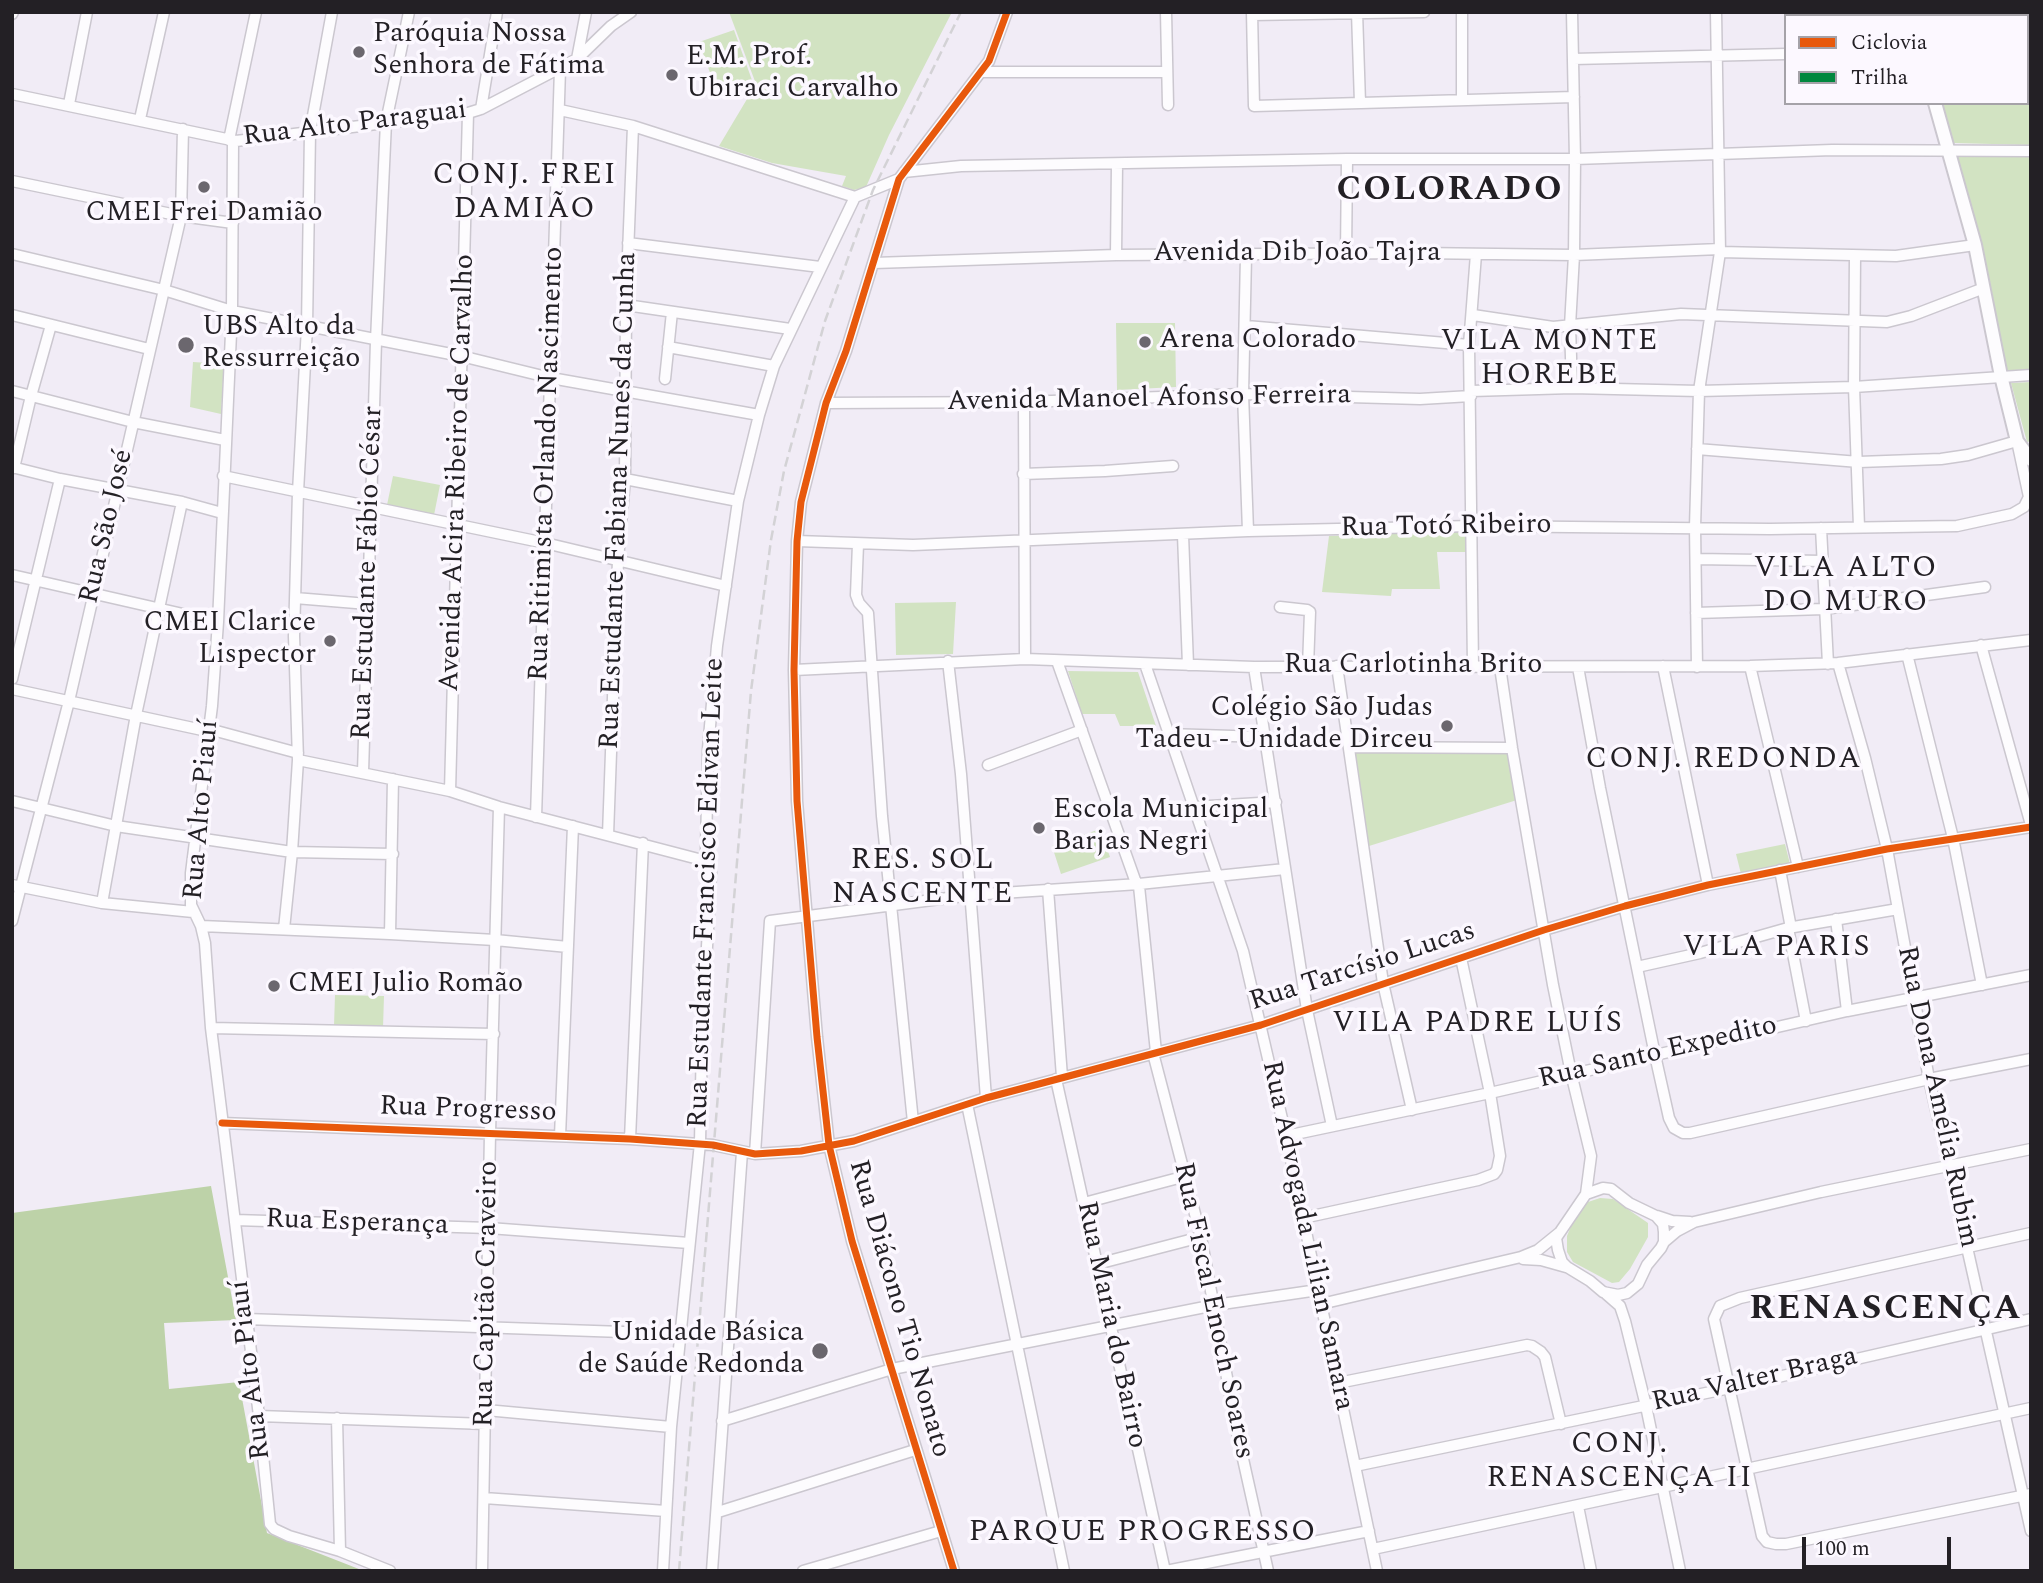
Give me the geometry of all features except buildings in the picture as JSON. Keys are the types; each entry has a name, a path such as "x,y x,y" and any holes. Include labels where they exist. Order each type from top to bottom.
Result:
{"main road":[{"path":"1936,105 1975,245 2017,441 2031,460"}],"street":[{"path":"69,104 87,12"},
{"path":"140,119 164,12"},
{"name":"Rua Alto Piauí","path":"256,12 231,140 232,311 218,622 191,898 193,912 201,926 205,943 211,1028 259,1416 268,1515 274,1529 340,1551"},
{"path":"284,929 298,757 294,636 307,327 310,132 332,12"},
{"name":"Rua Estudante Fábio César","path":"363,772 370,508 386,122 409,12"},
{"path":"481,109 497,12"},
{"path":"577,59 586,12"},
{"name":"Rua Alto Paraguai","path":"12,94 231,140 468,113 481,109 577,59 611,26 631,12"},
{"name":"Rua Diácono Tio Nonato","path":"954,1571 852,1241 830,1145 797,801 794,670 797,541 801,502 826,403 902,175 989,61 1007,12"},
{"path":"1166,12 1168,105"},
{"path":"1424,12 1252,14 1254,106 1574,97"},
{"path":"1462,12 1462,100"},
{"path":"1572,12 1575,159 1570,326 1572,388"},
{"path":"1697,667 1695,527 1699,391 1720,251 1716,12"},
{"path":"1357,13 1360,103"},
{"path":"1573,59 1784,54"},
{"name":"Rua Ritimista Orlando Nascimento","path":"536,817 560,69"},
{"path":"981,72 1167,72"},
{"path":"560,110 633,126 855,197 902,175 961,166 1347,159 1575,159 1832,150 2031,151"},
{"name":"Avenida Alcira Ribeiro de Carvalho","path":"450,791 468,113"},
{"name":"Rua Estudante Fabiana Nunes da Cunha","path":"608,835 618,560 625,479 626,305 633,126"},
{"name":"Rua São José","path":"12,921 17,887 43,809 69,701 181,216 183,129"},
{"path":"1346,255 1347,159"},
{"path":"1116,256 1117,164"},
{"path":"12,181 181,216 233,223"},
{"name":"Rua Estudante Francisco Edivan Leite","path":"663,1571 671,1427 700,1143 702,1037 711,875 711,866 706,861 708,749 717,646 738,502 774,366 855,197"},
{"path":"628,243 821,267"},
{"name":"Avenida Dib João Tajra","path":"874,263 1116,256 1574,255 1720,251 1896,256 1975,245"},
{"path":"12,254 164,290 232,311 461,356 551,378 759,415"},
{"path":"1474,667 1469,345 1476,254"},
{"path":"1246,256 1243,394 1248,531"},
{"path":"1854,256 1854,387 1859,527"},
{"path":"1473,315 1540,326 1570,326 1681,314 1854,323 1897,321 1984,289"},
{"path":"626,305 790,329"},
{"path":"665,379 672,312"},
{"path":"12,315 149,349"},
{"path":"51,325 13,467 60,479 182,502 222,513"},
{"path":"1246,326 1469,345"},
{"path":"668,348 774,366"},
{"name":"Avenida Manoel Afonso Ferreira","path":"826,403 1024,402 1243,394 1408,399 1572,388 1699,391 1854,387 2031,375"},
{"path":"12,391 132,422 225,440"},
{"path":"1024,402 1025,659"},
{"path":"1697,449 1858,462 1941,458 2017,441"},
{"name":"Rua Totó Ribeiro","path":"797,541 914,545 1248,531 1472,526 1957,526 2012,513 2024,507 2029,497 2017,441"},
{"path":"1023,474 1173,466"},
{"path":"223,477 545,543 726,586"},
{"path":"12,679 60,479"},
{"path":"625,479 738,502"},
{"path":"102,903 136,715 182,502"},
{"name":"Rua Dona Amélia Rubim","path":"1821,528 1824,609 1833,664 1865,758 1887,849 1929,1079 2026,1495 2031,1531"},
{"path":"1183,535 1188,665"},
{"path":"858,544 856,595 868,613 890,906 913,1122"},
{"path":"1696,559 1823,561"},
{"path":"12,575 218,622"},
{"path":"1696,613 1824,609 1985,587"},
{"path":"295,598 368,604"},
{"path":"1280,607 1310,612 1308,667"},
{"name":"Rua Carlotinha Brito","path":"794,670 870,664 1025,659 1254,667 1697,667 1833,664 2031,640"},
{"path":"1981,645 2031,826"},
{"path":"1907,654 1953,838 1982,985"},
{"path":"948,661 961,774 986,1098"},
{"name":"Rua Fiscal Enoch Soares","path":"1057,661 1138,884 1154,1053 1201,1237 1237,1432 1268,1571"},
{"name":"Rua Advogada Lilian Samara","path":"1144,664 1243,951 1286,1136 1377,1571"},
{"path":"1336,666 1383,983 1412,1110"},
{"path":"1663,666 1708,885"},
{"path":"1749,666 1798,867"},
{"path":"1254,667 1307,1010 1332,1126"},
{"path":"1500,667 1544,930 1571,1073 1591,1156 1586,1194 1556,1238 1558,1250 1567,1267 1585,1277 1620,1306 1646,1406 1680,1571"},
{"path":"1578,667 1655,1055 1670,1122 1677,1131 1690,1133 2031,1059"},
{"path":"12,689 208,730 298,757 450,791 499,807 706,861"},
{"path":"988,765 1082,730"},
{"path":"1167,734 1265,737"},
{"path":"1349,747 1512,748"},
{"path":"390,934 393,779"},
{"path":"12,801 116,826 292,852 393,854"},
{"path":"1193,807 1276,802"},
{"name":"Rua Capitão Craveiro","path":"482,1571 499,807"},
{"path":"560,1136 573,826"},
{"name":"Rua Tarcísio Lucas","path":"713,1144 755,1154 801,1151 854,1142 986,1098 1261,1025 1544,930 1625,906 1780,870 1887,849 2031,826"},
{"path":"630,1139 643,843"},
{"path":"755,1154 770,921 971,895 1138,884 1285,869"},
{"path":"1780,870 1806,1021"},
{"path":"17,887 102,903 193,912"},
{"name":"Rua Maria do Bairro","path":"1048,889 1059,1078 1165,1571"},
{"path":"1637,967 1790,928 1898,909"},
{"path":"1836,919 1847,1011"},
{"path":"201,926 495,940 568,947"},
{"path":"1303,1218 1478,1180 1494,1174 1499,1167 1500,1156 1490,1093 1461,958"},
{"name":"Rua Santo Expedito","path":"1286,1136 1490,1093 1847,1011 2031,975"},
{"path":"211,1028 494,1034"},
{"path":"967,1104 1064,1571"},
{"name":"Rua Progresso","path":"222,1123 713,1144"},
{"path":"1603,1292 1618,1295 1627,1293 1638,1284 1647,1265 1664,1242 1694,1222 1821,1192 2031,1149"},
{"path":"712,1571 742,1152"},
{"path":"1084,1203 1186,1176"},
{"path":"1586,1194 1595,1190 1611,1189 1629,1203 1656,1216 1672,1221 1694,1222"},
{"path":"1656,1216 1663,1224 1664,1242"},
{"name":"Rua Esperança","path":"235,1220 489,1228 689,1243"},
{"path":"1321,1304 1505,1261 1538,1250 1560,1232"},
{"path":"2026,1495 1776,1545 1767,1542 1762,1536 1714,1319 1716,1311 1724,1303 1844,1273 2031,1233"},
{"path":"1097,1264 1201,1237"},
{"path":"1505,1261 1528,1258 1567,1267"},
{"path":"722,1421 891,1369 1215,1305 1318,1290"},
{"path":"246,1319 681,1334"},
{"name":"Rua Valter Braga","path":"1354,1466 1730,1388 2031,1319"},
{"path":"1338,1383 1527,1345 1538,1348 1545,1357 1561,1423"},
{"path":"1373,1549 2031,1408"},
{"path":"486,1410 671,1427"},
{"path":"259,1416 486,1424"},
{"path":"337,1418 340,1551 390,1571"},
{"path":"718,1511 915,1450"},
{"path":"484,1499 666,1511"},
{"path":"1578,1506 1591,1571"},
{"path":"803,1571 941,1531"},
{"path":"1165,1571 1368,1531"}],"green space":[{"path":"729,12 952,12 889,135 866,187 854,190 842,186 846,176 772,163 719,146 756,84"},
{"path":"1916,12 2004,14 1916,14"},
{"path":"734,30 753,83 718,95 699,42"},
{"path":"1943,105 2029,105 2031,145 1953,143"},
{"path":"2031,155 2031,370 2007,372 1990,282 1957,156"},
{"name":"Arena Colorado","path":"1116,323 1175,323 1176,387 1117,390"},
{"path":"193,362 224,364 221,414 190,407"},
{"path":"2031,382 2031,441 2027,442 2011,383"},
{"path":"393,476 440,485 434,515 387,505"},
{"path":"1467,531 1467,552 1437,552 1440,589 1392,589 1391,596 1322,592 1329,536"},
{"path":"956,602 953,654 896,655 895,603"},
{"path":"1068,671 1138,672 1156,726 1120,726 1115,714 1082,714"},
{"path":"1355,752 1509,754 1517,800 1369,846"},
{"path":"1100,829 1110,857 1061,874 1052,846"},
{"path":"1785,844 1790,864 1741,874 1736,854"},
{"path":"335,995 384,996 383,1028 334,1026"},
{"path":"211,1186 236,1320 164,1323 169,1389 239,1382 267,1533 364,1571 12,1571 12,1213"},
{"path":"1600,1198 1613,1199 1648,1223 1648,1237 1630,1269 1619,1282 1612,1283 1573,1262 1567,1252 1567,1236 1573,1221 1588,1202"}],"railway":[{"path":"679,1571 751,691 771,540 784,471 825,321 873,190 961,12"}],"marked path":[{"path":"2029,92 2031,98"}],"cycle path":[{"path":"954,1571 852,1241 829,1145 797,801 794,670 797,541 801,502 826,403 846,351 899,179 989,61 1007,12"},
{"path":"222,1123 630,1139 713,1145 755,1154 801,1151 854,1141 986,1098 1261,1025 1544,930 1625,906 1708,885 1887,849 2031,827"}],"place":[{"name":"Paróquia Nossa Senhora de Fátima","path":"359,52"},
{"name":"E.M. Prof. Ubiraci Carvalho","path":"672,75"},
{"name":"CMEI Frei Damião","path":"204,187"},
{"name":"Arena Colorado","path":"1145,342"},
{"name":"UBS Alto da Ressurreição","path":"186,345"},
{"name":"CMEI Clarice Lispector","path":"330,641"},
{"name":"Colégio São Judas Tadeu - Unidade Dirceu","path":"1447,726"},
{"name":"Escola Municipal Barjas Negri","path":"1039,828"},
{"name":"CMEI Julio Romão","path":"274,986"},
{"name":"Unidade Básica de Saúde Redonda","path":"820,1351"}],"district":[{"name":"COLORADO","path":"1450,192"},
{"name":"CONJ. FREI DAMIÃO","path":"525,194"},
{"name":"VILA MONTE HOREBE","path":"1550,360"},
{"name":"VILA ALTO DO MURO","path":"1846,587"},
{"name":"CONJ. REDONDA","path":"1724,761"},
{"name":"RES. SOL NASCENTE","path":"923,879"},
{"name":"VILA PARIS","path":"1777,949"},
{"name":"VILA PADRE LUÍS","path":"1478,1025"},
{"name":"RENASCENÇA","path":"1886,1311"},
{"name":"CONJ. RENASCENÇA II","path":"1620,1463"},
{"name":"PARQUE PROGRESSO","path":"1143,1534"}]}
